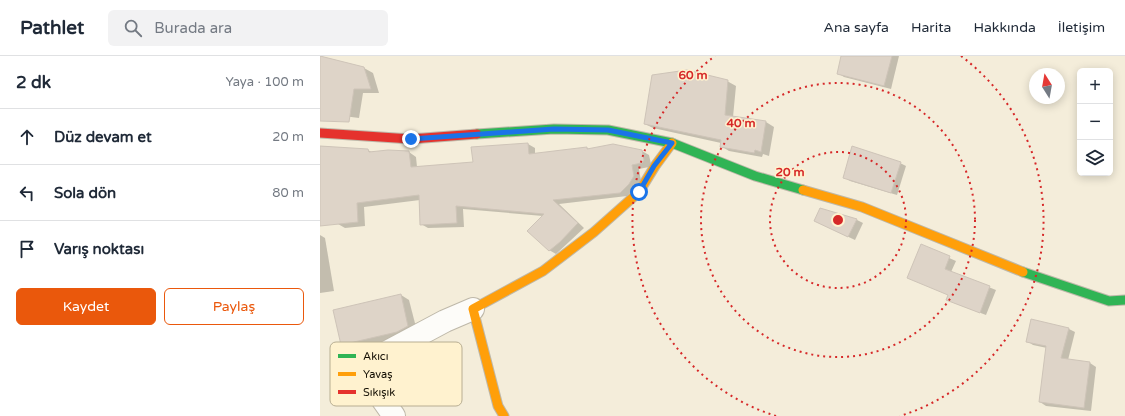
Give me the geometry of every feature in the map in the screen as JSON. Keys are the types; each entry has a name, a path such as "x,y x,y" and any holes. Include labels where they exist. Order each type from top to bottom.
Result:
{"street":[{"path":"320,133 411,139 554,129 608,130 672,143 755,176 862,207 1033,276 1108,301 1125,300"},
{"path":"406,342 445,321 473,309 543,271 604,224 639,192 654,166 672,143"},
{"path":"473,309 498,406 504,416"},
{"path":"387,406 394,416"}],"building":[{"path":"320,56 364,67 371,89 354,89 349,122 320,121"},
{"path":"841,56 892,56 884,86 837,74"},
{"path":"687,70 728,80 725,115 766,121 761,152 755,150 754,153 720,147 721,140 644,124 652,75"},
{"path":"528,143 529,154 587,147 587,149 613,144 642,150 644,160 642,163 632,165 634,176 629,184 620,193 553,200 578,223 549,251 527,231 544,214 456,206 457,223 420,225 419,195 357,203 358,222 320,226 320,146 368,149 369,152 388,150 409,151 411,167 473,162 471,147"},
{"path":"852,146 901,162 891,193 843,178"},
{"path":"820,208 857,219 848,237 814,221"},
{"path":"921,244 950,256 945,269 990,286 980,313 946,300 948,295 907,278"},
{"path":"401,294 408,326 397,332 354,342 340,342 333,310"},
{"path":"1031,319 1069,328 1061,358 1090,362 1084,408 1039,402 1046,346 1026,342"}],"traffic: fast":[{"path":"477,134 554,129 608,130 672,143 755,176 803,190"},
{"path":"1023,272 1109,301 1125,300"}],"traffic: slow":[{"path":"504,416 498,406 473,309 543,271 594,232 639,192 655,166 672,143"},
{"path":"803,190 862,207 1023,272"}],"traffic: jam":[{"path":"320,133 411,139 477,134"}],"route":[{"path":"411,139 554,129 608,130 672,143 654,166 639,192"}]}
